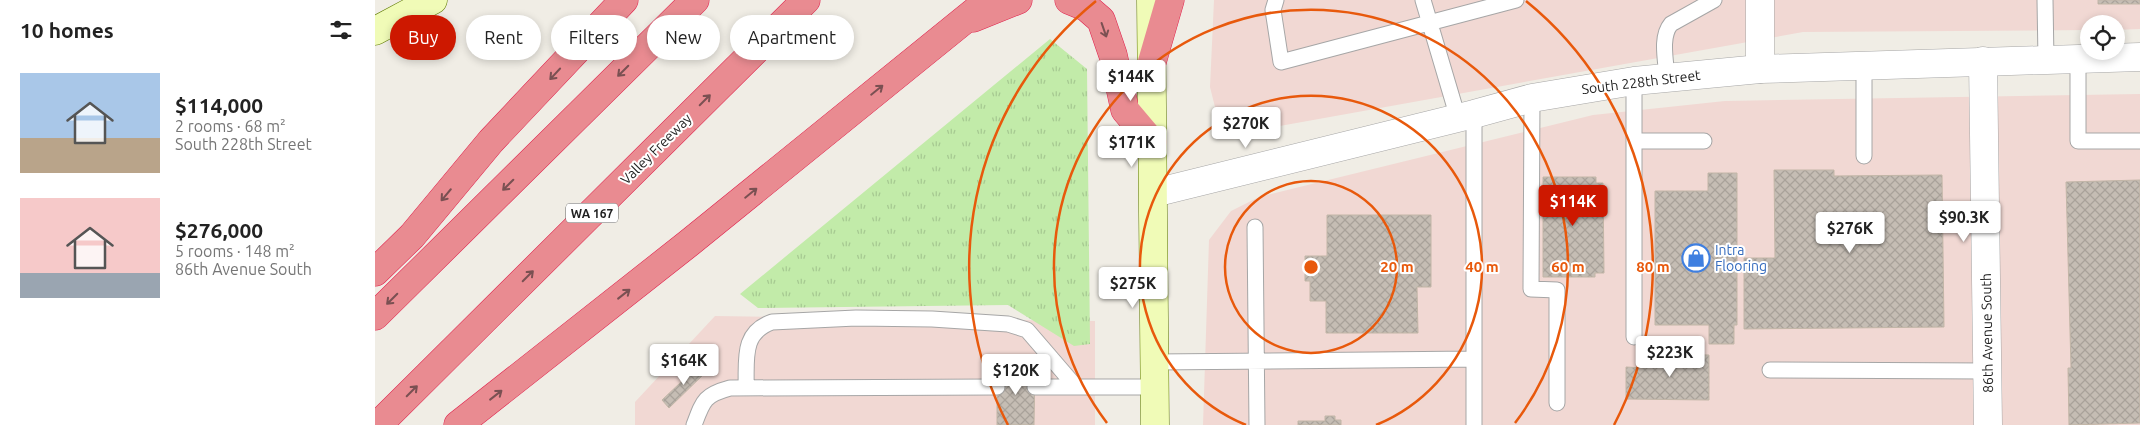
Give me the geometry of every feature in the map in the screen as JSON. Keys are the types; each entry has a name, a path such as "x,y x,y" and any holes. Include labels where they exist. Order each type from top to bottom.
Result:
{"highway":[{"path":"375,272 412,236 491,141 624,0"},
{"path":"375,316 695,0"},
{"name":"Valley Freeway","path":"378,425 806,0"},
{"path":"458,425 689,243 989,0"},
{"path":"960,23 1018,0"},
{"path":"1069,0 1086,7 1101,20 1113,55 1125,110 1153,142"},
{"path":"1152,62 1170,0"}],"main road":[{"path":"375,32 433,0"},
{"path":"1151,0 1155,425"}],"street":[{"path":"1759,69 1760,0"},
{"name":"South 228th Street","path":"1154,193 1466,116 1531,98 1634,80 1759,69 2140,57"},
{"name":"86th Avenue South","path":"1983,61 1988,425"}],"lane":[{"path":"1276,0 1273,10 1281,62 1516,0"},
{"path":"1423,0 1429,22 1466,116 1474,359 1474,425"},
{"path":"1667,77 1666,30 1671,24 1714,0"},
{"path":"2045,0 2046,60"},
{"path":"2078,59 2078,141 2140,141"},
{"path":"1865,65 1865,156"},
{"path":"1634,80 1634,337"},
{"path":"1531,98 1531,289 1557,290 1557,403"},
{"path":"1634,141 1704,141"},
{"path":"1255,227 1257,425"},
{"path":"746,388 747,351 752,335 760,326 772,322 856,318 932,319 1007,324 1027,330 1076,387"},
{"path":"1035,387 1076,387 1155,374 1255,361 1474,359"},
{"path":"1769,370 1987,371"},
{"path":"694,425 703,403 714,392 731,388 997,387"}],"shaded area":[{"path":"1214,0 2140,0 2140,29 2125,30 2125,15 2080,15 2080,30 1803,32 1263,129 1232,120 1215,107 1210,87"},
{"path":"2140,94 2140,425 1203,425 1209,240 1231,211 1259,197 1593,115 1725,101"},
{"path":"715,316 1095,321 1095,425 635,425 635,402"}],"green space":[{"path":"1050,39 1087,69 1090,344 1074,346 1008,305 758,308 740,294"}],"building":[{"path":"2098,0 2140,0 2140,4 2098,4"},
{"path":"1774,170 1834,170 1834,176 1942,175 1944,327 1744,329 1744,258 1775,258"},
{"name":"Intra Flooring","path":"1708,173 1737,173 1737,325 1734,325 1734,344 1709,344 1709,325 1655,325 1655,191 1708,191"},
{"path":"1543,177 1596,177 1596,183 1603,183 1604,273 1595,273 1595,277 1543,277"},
{"path":"2140,180 2140,423 2069,425 2068,368 2071,368 2066,182"},
{"path":"1327,215 1431,215 1431,287 1417,287 1418,333 1326,333 1326,301 1310,301 1310,281 1305,281 1305,256 1327,256"},
{"path":"1645,354 1709,355 1709,400 1626,399 1626,367 1644,368"},
{"path":"699,365 706,372 669,408 662,400"},
{"path":"997,367 1035,367 1034,425 997,425"},
{"path":"1325,416 1335,416 1335,420 1341,420 1341,425 1298,425 1298,421 1325,421"}],"place":[{"name":"Intra Flooring","path":"1696,258"}]}
